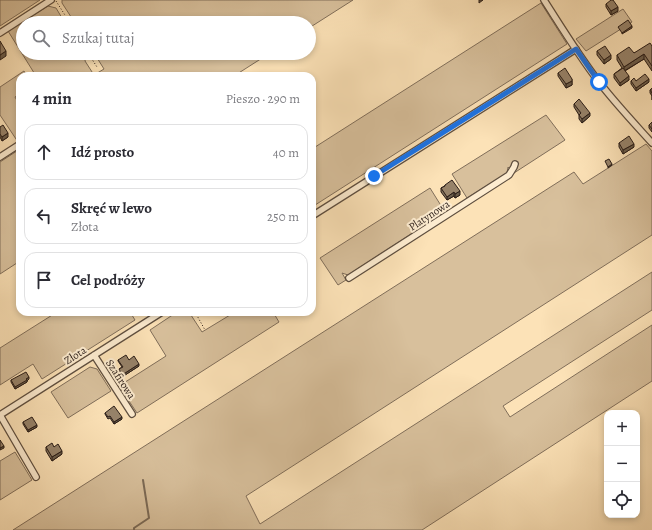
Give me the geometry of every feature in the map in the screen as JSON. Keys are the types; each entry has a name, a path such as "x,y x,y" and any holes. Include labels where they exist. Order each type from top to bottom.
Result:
{"street":[{"path":"26,16 51,0"},
{"path":"544,0 576,49 616,104 652,143"},
{"path":"0,33 16,23"},
{"path":"316,213 576,49"},
{"path":"0,157 16,147"},
{"name":"Platynowa","path":"349,278 509,175 515,164"},
{"name":"Złota","path":"0,415 156,316"},
{"name":"Szafirowa","path":"94,355 132,414"},
{"path":"0,415 36,477"}],"path":[{"path":"56,0 66,16"},
{"path":"92,60 97,67"},
{"path":"197,316 205,330"}],"shaded area":[{"path":"0,0 40,0 0,26"},
{"path":"62,0 353,0 316,24 316,16 70,16 62,3"},
{"path":"541,3 567,44 316,204 316,146"},
{"path":"48,6 56,8 61,16 32,16"},
{"path":"623,9 632,22 586,51 576,39"},
{"path":"16,26 16,44 8,31"},
{"path":"26,60 85,60 92,72 34,72"},
{"path":"98,60 259,60 240,72 99,72 104,69"},
{"path":"16,76 16,139 0,115 0,87"},
{"path":"546,115 565,140 514,173 508,167 507,173 467,198 452,174"},
{"path":"646,144 652,151 652,235 246,496 260,524 652,272 652,310 503,406 510,417 652,325 652,381 607,410 604,410 604,412 422,530 13,530 574,172 583,184"},
{"path":"16,152 16,264 0,274 0,162"},
{"path":"430,188 445,212 348,275 342,273 346,280 338,285 320,258"},
{"path":"51,316 132,316 135,320 42,379 33,364 0,385 0,348"},
{"path":"171,316 192,316 202,332 228,316 275,316 279,322 137,413 119,386 166,356 150,330"},
{"path":"90,367 97,369 111,391 68,418 51,392"},
{"path":"15,452 32,480 0,500 0,461"}],"building":[{"path":"613,0 618,7 611,11 606,4"},
{"path":"628,20 632,26 622,33 618,27"},
{"path":"0,41 6,51 0,55"},
{"path":"650,43 652,46 652,66 644,54 624,67 617,55 629,47 634,53"},
{"path":"605,46 611,55 604,60 597,51"},
{"path":"565,68 572,79 572,81 566,84 558,73"},
{"path":"623,68 629,76 620,83 614,74"},
{"path":"645,74 649,79 636,88 631,81 634,78 636,81"},
{"path":"579,99 590,113 582,119 579,115 581,113 574,104"},
{"path":"652,122 652,129 649,125"},
{"path":"3,125 8,133 2,137 0,134 0,127"},
{"path":"629,136 634,144 623,150 619,143"},
{"path":"609,159 612,164 608,167 605,161"},
{"path":"452,180 460,191 455,194 454,192 447,197 441,188"},
{"path":"126,355 129,360 134,356 139,364 122,375 119,369 123,367 118,360"},
{"path":"26,372 29,377 26,379 27,380 15,387 11,380"},
{"path":"114,406 122,417 114,422 110,416 108,417 105,413"},
{"path":"32,417 37,425 28,430 23,422"},
{"path":"0,440 4,446 0,448"},
{"path":"52,443 54,447 58,444 62,451 52,457 46,447"}],"waterway":[{"path":"134,530 134,528 149,518 143,480"}],"route":[{"path":"374,176 576,49 599,82"}]}
